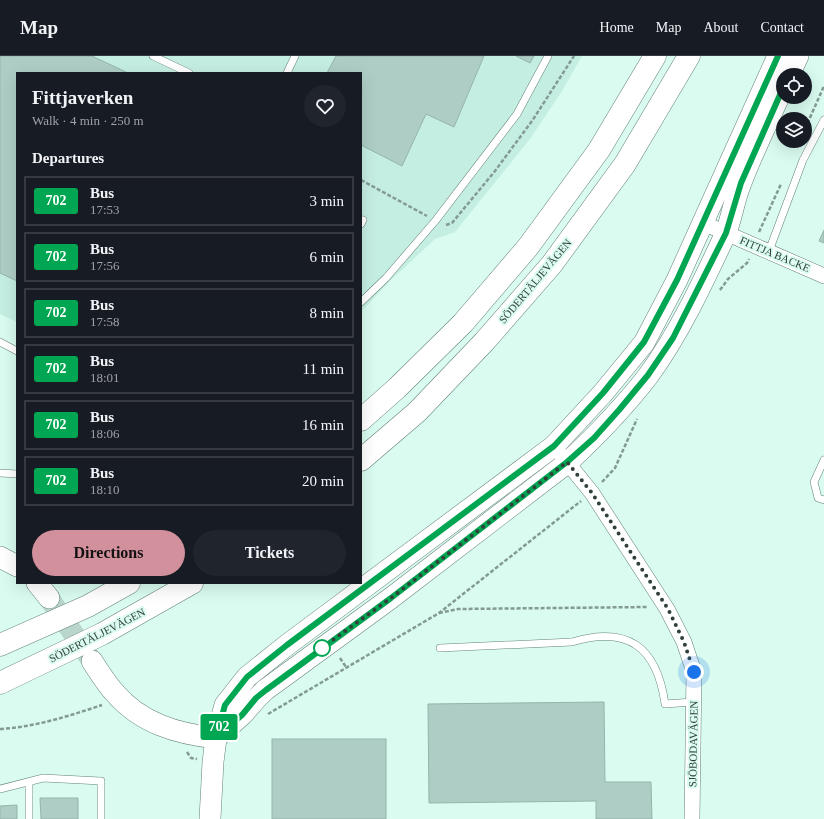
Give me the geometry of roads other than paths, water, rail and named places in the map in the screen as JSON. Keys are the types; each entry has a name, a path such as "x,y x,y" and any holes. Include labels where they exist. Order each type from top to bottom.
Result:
{"highway":[{"path":"362,419 397,388 463,323 528,247 599,150 655,56"},
{"name":"SÖDERTÄLJEVÄGEN","path":"362,459 416,412 484,342 552,264 625,164 689,56"},
{"path":"0,645 88,606 127,584"},
{"name":"SÖDERTÄLJEVÄGEN","path":"6,680 102,634 190,584"}],"main road":[{"path":"210,819 212,762 216,738 225,705 247,677 287,645 554,446 603,393 644,342 677,280 778,56"},
{"path":"792,68 798,56"},
{"path":"92,662 114,692 138,714 153,723 170,729 194,736 216,738 242,715 256,698 266,690 391,598 567,462 594,438 648,375 673,338 726,233 741,183 776,104"},
{"path":"0,556 16,565"}],"street":[{"name":"FITTJA BACKE","path":"703,223 824,276"},
{"name":"SJÖBODAVÄGEN","path":"554,446 592,493 668,609 684,642 694,672 692,819"}],"lane":[{"path":"153,56 187,72"},
{"path":"287,72 295,56"},
{"path":"362,301 386,278 436,220 517,114 548,56"},
{"path":"768,251 803,160 824,120"},
{"path":"0,342 16,350"},
{"path":"824,460 814,482 818,498 824,500"},
{"path":"0,472 16,474"},
{"path":"440,648 572,642 587,637 617,637 639,646 649,656 656,669 663,688 665,704 693,702"},
{"path":"0,789 43,778 101,781 101,819"},
{"path":"28,819 29,782"}],"tunnel":[{"path":"49,598 90,658"}]}
